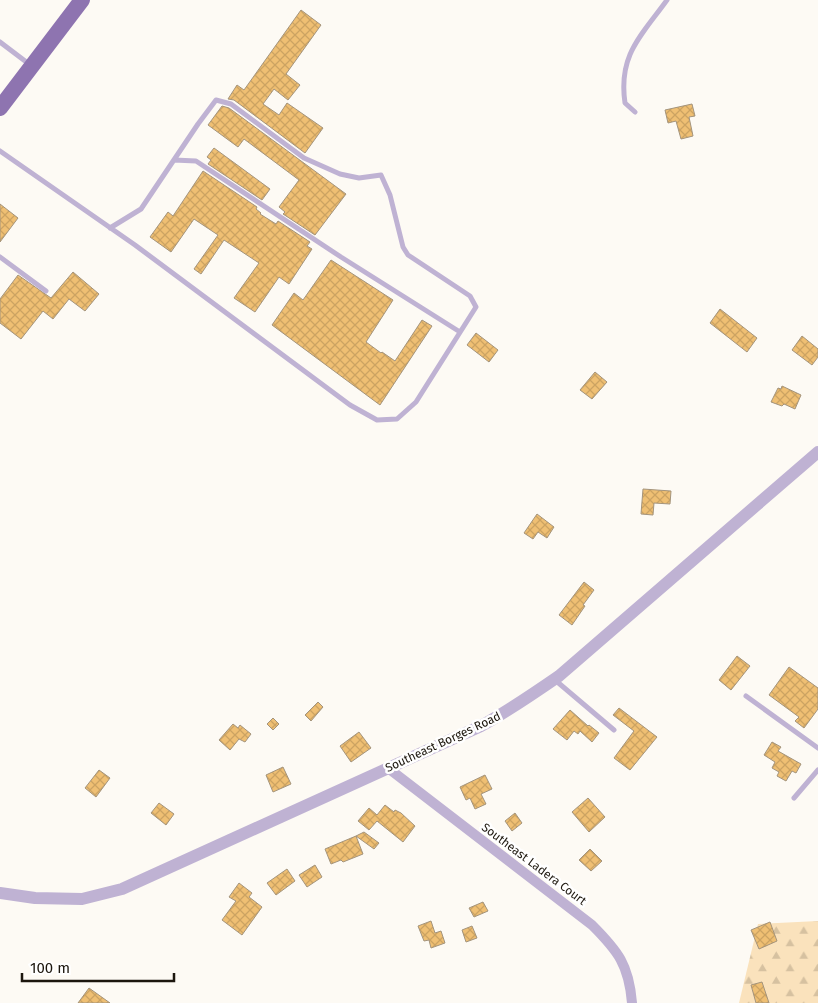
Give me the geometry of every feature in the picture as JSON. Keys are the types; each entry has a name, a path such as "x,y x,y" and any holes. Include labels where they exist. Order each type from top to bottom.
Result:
{"main road":[{"path":"2,100 32,66 82,0"}],"street":[{"name":"Southeast Borges Road","path":"0,893 35,898 72,899 93,897 122,889 488,722 522,702 554,679 818,452"},
{"name":"Southeast Ladera Court","path":"388,768 592,925 611,944 625,966 631,984 632,1003"}],"lane":[{"path":"635,112 625,103 623,73 631,50 667,0"},
{"path":"0,42 32,66"},
{"path":"0,151 110,228 350,405 377,420 397,419 416,402 476,307 470,296 408,256 403,248 390,195 381,175 359,178 340,174 304,158 231,104 216,100 141,209 110,228"},
{"path":"174,160 196,161 341,257 460,332"},
{"path":"0,257 46,291"},
{"path":"554,679 614,730"},
{"path":"746,696 818,748"},
{"path":"794,798 818,770"}],"green space":[{"path":"818,921 818,1003 739,1003 758,924"}],"building":[{"path":"301,10 321,25 286,74 300,85 288,100 274,89 263,104 279,115 287,103 323,128 305,153 234,100 228,99 237,85 244,90"},
{"path":"692,104 695,116 689,117 693,136 681,139 676,121 668,123 665,110"},
{"path":"222,106 229,108 346,194 315,235 283,214 285,212 279,207 299,180 244,139 238,147 208,125"},
{"path":"214,148 270,189 262,200 208,164 211,160 207,157"},
{"path":"203,171 257,207 256,209 260,214 276,224 278,221 310,242 307,246 312,249 289,284 279,277 255,312 234,298 259,263 224,240 201,274 194,269 218,235 194,219 171,252 150,237 168,212 173,216"},
{"path":"0,204 18,218 0,242"},
{"path":"331,260 393,300 366,342 381,353 395,361 422,320 432,326 380,405 272,325 294,293 303,300"},
{"path":"73,272 99,294 85,311 69,299 53,319 43,311 21,339 0,323 0,299 18,275 51,298"},
{"path":"720,309 757,338 747,352 710,323"},
{"path":"476,333 498,350 489,362 467,345"},
{"path":"802,336 818,349 818,357 812,365 792,350"},
{"path":"595,372 607,382 592,399 580,390"},
{"path":"782,386 801,395 795,409 784,404 782,406 771,402 778,388 781,389"},
{"path":"643,489 671,491 670,504 654,503 653,515 641,514"},
{"path":"537,514 554,527 547,538 538,532 533,539 524,533"},
{"path":"584,582 594,590 572,625 559,615"},
{"path":"737,656 750,666 731,690 719,680"},
{"path":"789,667 818,688 818,709 804,728 795,721 799,717 769,695"},
{"path":"318,702 323,707 311,721 305,715"},
{"path":"619,708 657,737 630,770 614,758 634,731 613,715"},
{"path":"570,710 599,733 592,742 580,731 578,734 574,731 567,740 553,729"},
{"path":"273,718 279,724 273,730 267,724"},
{"path":"233,724 238,728 240,725 251,734 245,742 239,739 230,750 219,740"},
{"path":"359,732 371,748 351,762 340,746"},
{"path":"772,742 781,747 778,751 801,764 796,773 792,771 786,781 777,776 779,772 772,768 775,762 764,755"},
{"path":"283,767 291,784 273,792 266,775"},
{"path":"99,770 110,778 96,797 85,788"},
{"path":"485,775 492,789 481,794 486,804 475,809 470,798 466,800 460,787"},
{"path":"588,798 605,817 589,832 572,812"},
{"path":"159,803 174,814 166,825 151,813"},
{"path":"385,805 394,812 395,810 401,813 415,826 403,842 377,821 369,830 358,821 369,808 377,815"},
{"path":"515,813 522,823 512,831 505,821"},
{"path":"364,832 379,843 374,849 356,836"},
{"path":"356,836 363,854 343,862 341,860 331,864 325,849"},
{"path":"590,849 602,861 591,871 579,860"},
{"path":"315,865 322,877 307,887 299,875"},
{"path":"287,869 295,881 276,895 267,883"},
{"path":"239,883 252,893 249,897 262,907 242,935 222,920 236,901 229,897"},
{"path":"483,902 488,911 474,917 469,908"},
{"path":"431,921 435,933 441,931 445,943 431,948 429,940 424,941 418,926"},
{"path":"770,922 777,941 759,949 751,930"},
{"path":"472,926 477,938 466,942 462,930"},
{"path":"762,982 769,1003 756,1003 751,985"},
{"path":"89,988 110,1003 78,1003"}]}
